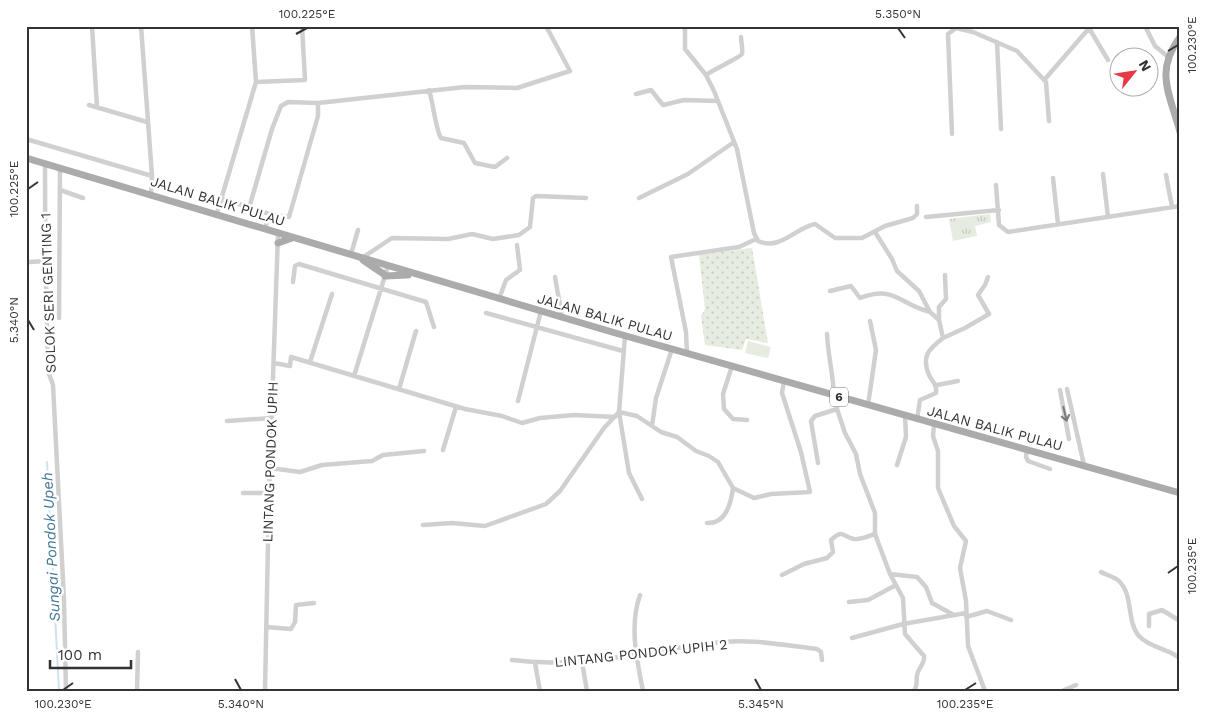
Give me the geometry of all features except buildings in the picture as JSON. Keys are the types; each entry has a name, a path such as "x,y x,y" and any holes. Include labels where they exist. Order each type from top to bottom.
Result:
{"main road":[{"path":"1180,37 1167,56 1166,82 1180,132"},
{"name":"JALAN BALIK PULAU","path":"26,158 150,193 562,318 1180,493"},
{"path":"278,243 294,238"},
{"path":"357,256 385,275 421,276"}],"street":[{"path":"92,26 97,107"},
{"path":"141,26 152,176 150,193"},
{"path":"217,213 256,82 252,26"},
{"path":"256,82 305,80 302,26"},
{"path":"249,208 272,129 282,106 293,101 318,103 465,87 517,88 570,72 546,26"},
{"path":"685,26 685,49 706,76 734,142 756,239"},
{"path":"1145,26 1154,46 1167,56"},
{"path":"1045,79 1090,27 1108,60"},
{"path":"952,134 948,34 958,28 1018,51 1045,79 1049,120"},
{"path":"706,76 719,66 740,56 742,53 741,37"},
{"path":"996,42 1001,129"},
{"path":"429,90 434,104 437,132 441,138 464,143 475,163 495,167 507,158"},
{"path":"636,94 651,90 664,105 684,100 718,101"},
{"path":"221,198 269,214 288,217 318,116 318,103"},
{"path":"90,105 147,122"},
{"path":"26,140 152,176"},
{"path":"639,198 688,174 734,142"},
{"name":"SOLOK SERI GENTING 1","path":"45,164 44,223 47,261 48,371 53,385 60,510 66,691"},
{"path":"59,318 60,168"},
{"path":"1103,174 1108,217"},
{"path":"1166,175 1172,207"},
{"path":"1053,178 1058,224"},
{"path":"996,185 1000,225 1008,232 1180,206"},
{"path":"60,190 83,198"},
{"path":"358,230 357,256 392,238 448,239 472,234 493,239 519,235 530,227 533,198 536,196 586,198"},
{"path":"688,354 686,332 671,257 739,246 756,239 762,242 775,243 815,224 835,238 862,238 885,226 913,218 917,214 917,206"},
{"path":"926,217 999,210"},
{"path":"265,229 269,214"},
{"path":"875,232 892,258 896,271 923,296 930,312 939,320"},
{"name":"LINTANG PONDOK UPIH","path":"265,691 269,493 278,233"},
{"path":"499,299 506,280 520,270 517,245"},
{"path":"29,262 47,261"},
{"path":"294,282 295,266 299,264 426,302 434,326"},
{"path":"354,376 388,266"},
{"path":"943,338 943,331 939,320 939,307 946,299 945,275"},
{"path":"554,277 562,318"},
{"path":"917,420 920,400 936,393 937,385 929,374 925,356 930,348 943,338 965,328 988,314 978,295 988,277"},
{"path":"830,291 851,286 860,298 875,293 887,292 919,309 930,312"},
{"path":"310,362 332,294"},
{"path":"518,401 541,311"},
{"path":"486,314 623,352"},
{"path":"868,405 876,350 870,321"},
{"path":"399,389 416,331"},
{"path":"827,334 829,359 833,370 836,409 845,433 856,454 860,474 873,506 875,534 890,574 903,598 904,634 924,656 924,662 917,674 917,686 914,691"},
{"path":"625,336 619,412 629,473 642,499"},
{"path":"652,426 656,398 672,349"},
{"path":"274,363 290,366 291,356 456,407 502,416 522,423 540,418 574,415 615,417"},
{"path":"732,366 723,394 724,409 734,419 746,420"},
{"path":"937,385 958,380"},
{"path":"619,412 637,416 661,432 682,440 696,451 718,462 733,488 757,498 776,494 807,493 811,491 782,393 784,381"},
{"path":"1060,390 1069,439"},
{"path":"1067,390 1084,465"},
{"path":"442,450 456,407"},
{"path":"818,463 811,421 816,416 836,409"},
{"path":"423,525 452,523 485,526 546,504 560,491 604,428 619,412"},
{"path":"897,465 905,440 905,416"},
{"path":"228,421 272,418"},
{"path":"934,424 933,436 938,452 938,488 954,526 966,541 960,568 968,646 985,691"},
{"path":"1027,449 1026,456 1028,461 1050,469"},
{"path":"270,468 300,472 322,465 372,461 383,455 424,451"},
{"path":"707,523 716,523 721,519 729,507 733,488"},
{"path":"243,494 269,493"},
{"path":"782,575 804,564 829,557 833,552 831,540 839,534 843,533 857,539 875,534"},
{"path":"1101,572 1119,581 1129,598 1132,618 1138,635 1147,643 1176,655 1180,659"},
{"path":"890,574 917,576 926,587 932,603 952,615"},
{"path":"849,602 868,600 896,585"},
{"path":"640,595 636,616 636,656 643,691"},
{"path":"266,627 291,629 295,622 296,605 314,603"},
{"path":"1149,626 1150,614 1162,610 1180,621"},
{"path":"852,638 903,624 926,622 952,615 966,615 988,611 1011,620"},
{"name":"LINTANG PONDOK UPIH 2","path":"512,660 535,663 582,662 636,656 713,643 741,642 817,649 821,652 822,660"},
{"path":"137,691 138,652"},
{"path":"582,662 587,691"},
{"path":"535,663 540,691"},
{"path":"1062,691 1076,684 1078,691"}],"green space":[{"path":"990,214 991,222 975,226 977,236 953,241 949,219"},
{"path":"752,248 768,343 746,339 742,350 705,345 701,316 705,309 699,255"},
{"path":"748,341 771,347 768,358 745,353"}],"waterway":[{"name":"Sungai Pondok Upeh","path":"47,462 59,691"}]}
